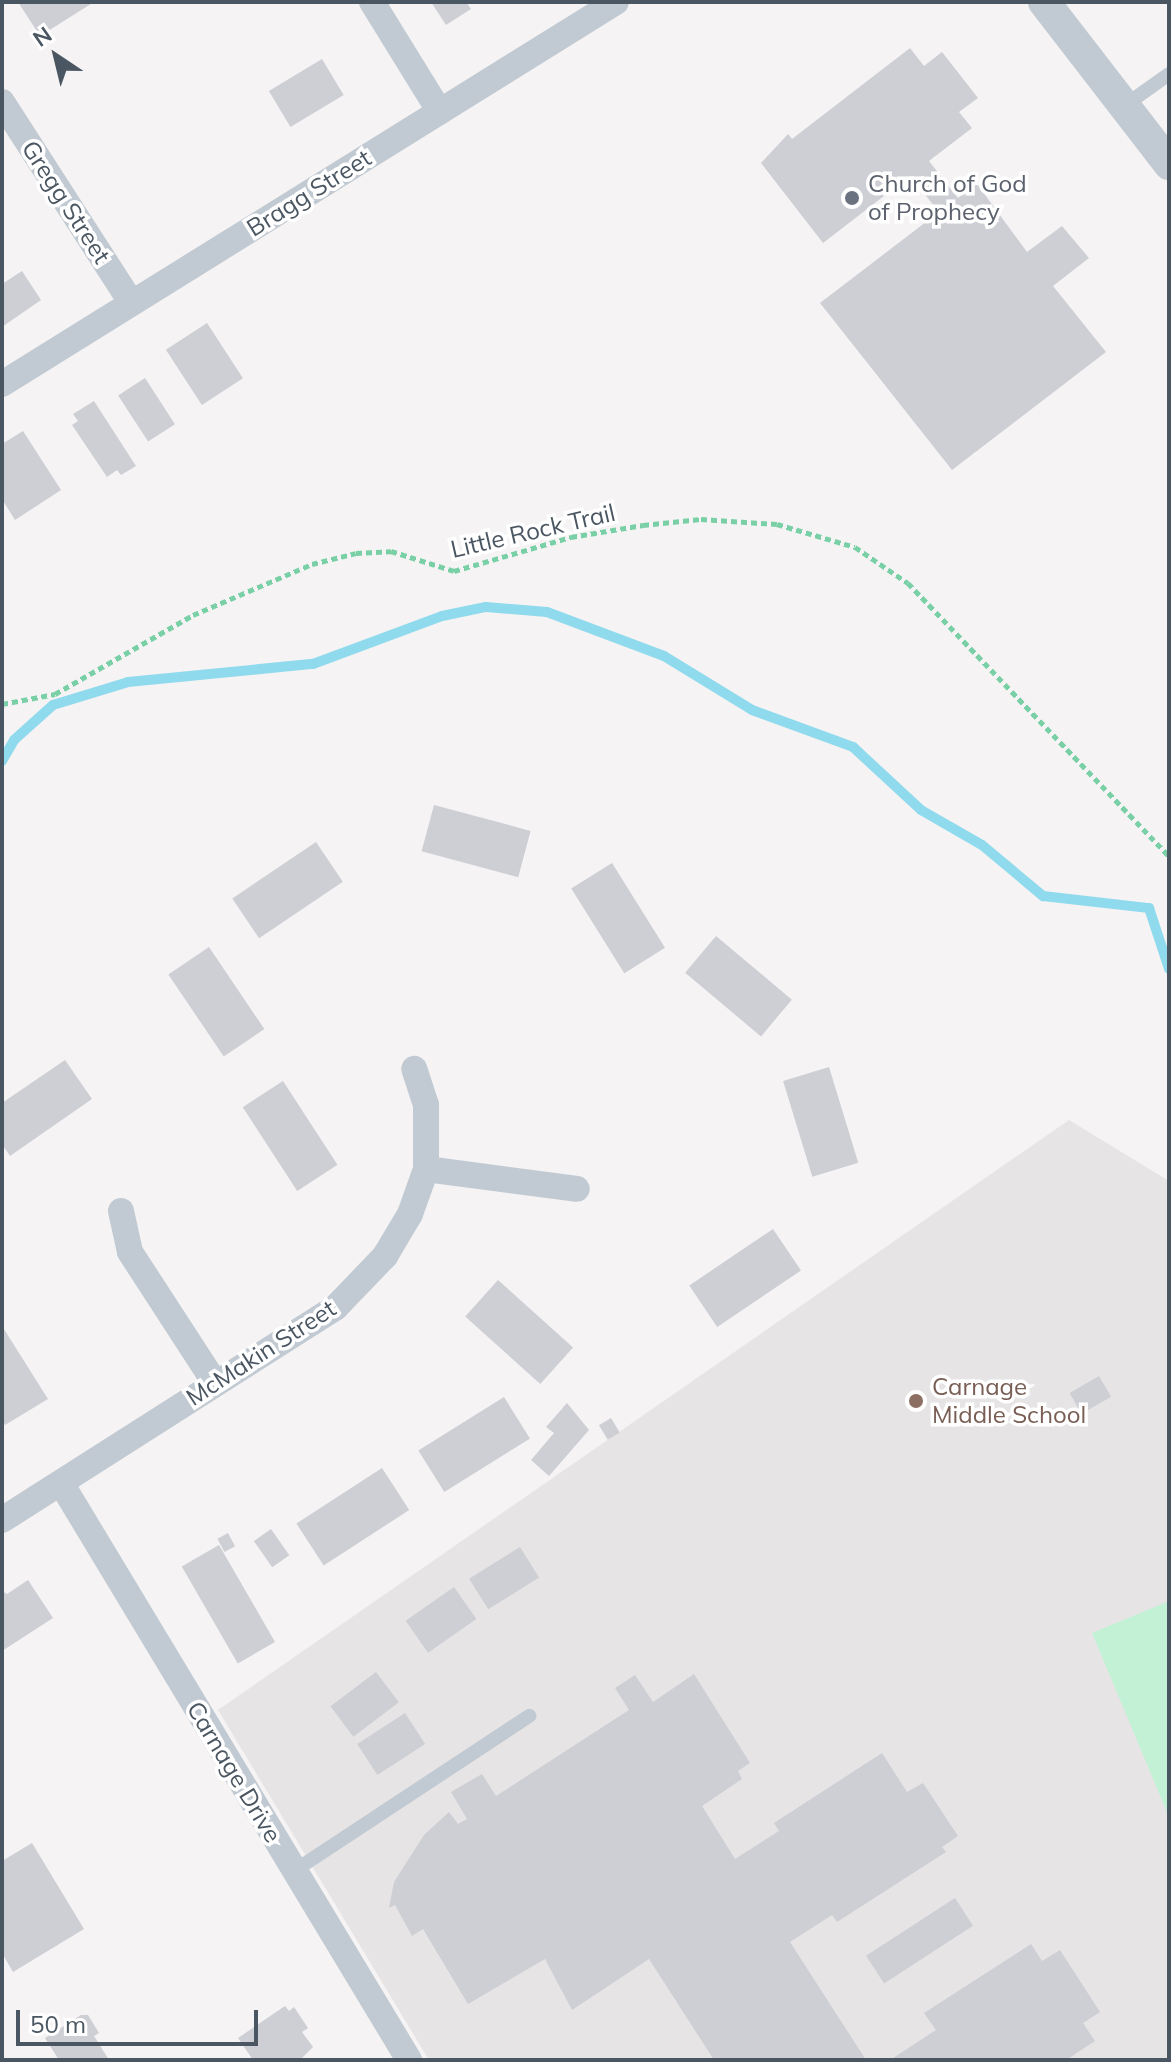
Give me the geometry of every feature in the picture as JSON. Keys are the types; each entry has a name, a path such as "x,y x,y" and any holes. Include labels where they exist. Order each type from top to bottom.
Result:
{"street":[{"path":"372,2 440,112"},
{"name":"Bragg Street","path":"2,384 616,2"},
{"path":"1044,2 1169,164"},
{"name":"Gregg Street","path":"2,102 131,302"},
{"name":"McMakin Street","path":"2,1520 336,1307 385,1256 410,1214 426,1169 426,1105 414,1069"},
{"path":"426,1169 577,1189"},
{"path":"121,1211 130,1252 215,1383"},
{"name":"Carnage Drive","path":"61,1483 409,2060"}],"lane":[{"path":"1124,106 1169,74"},
{"path":"294,1871 529,1716"}],"path":[{"name":"Little Rock Trail","path":"2,704 55,694 193,615 312,564 374,550 391,551 439,570 467,567 571,537 643,525 739,519 821,534 855,547 908,583 1169,856"}],"shaded area":[{"name":"Carnage Middle School","path":"1069,1120 1169,1181 1169,2060 429,2060 218,1710"}],"green space":[{"path":"1169,1601 1169,1817 1092,1633"}],"building":[{"path":"18,2 94,2 40,36"},
{"path":"431,2 466,2 471,9 446,25"},
{"path":"910,48 924,66 942,52 978,98 959,112 972,128 929,161 958,198 977,184 1027,252 1062,226 1089,258 1053,286 1106,352 952,470 820,303 939,212 910,176 823,243 761,163 788,134 792,139"},
{"path":"322,59 344,95 290,127 269,91"},
{"path":"22,271 41,300 2,327 2,284"},
{"path":"207,323 243,378 202,405 166,350"},
{"path":"145,378 175,424 148,442 118,395"},
{"path":"94,401 136,466 121,475 117,470 107,477 72,425 78,421 73,414"},
{"path":"23,431 61,490 15,520 2,499 2,444"},
{"path":"434,805 531,831 518,877 422,851"},
{"path":"316,842 343,882 259,938 232,898"},
{"path":"612,863 665,948 624,973 571,888"},
{"path":"716,936 792,1000 761,1036 685,973"},
{"path":"209,947 264,1029 224,1056 168,974"},
{"path":"65,1060 92,1099 10,1156 2,1144 2,1103"},
{"path":"829,1067 858,1163 812,1177 783,1081"},
{"path":"283,1081 337,1165 297,1191 243,1107"},
{"path":"773,1229 801,1270 717,1327 689,1285"},
{"path":"498,1280 573,1348 540,1384 465,1316"},
{"path":"2,1326 48,1399 5,1425 2,1420"},
{"path":"1099,1376 1111,1397 1082,1414 1070,1393"},
{"path":"504,1397 530,1439 444,1492 418,1451"},
{"path":"567,1403 589,1430 549,1476 531,1460 554,1433 546,1427"},
{"path":"611,1418 620,1433 608,1440 599,1425"},
{"path":"382,1468 409,1510 324,1565 296,1524"},
{"path":"271,1529 289,1555 272,1567 254,1541"},
{"path":"228,1533 235,1546 224,1552 217,1539"},
{"path":"219,1545 275,1642 238,1663 182,1566"},
{"path":"520,1547 539,1578 488,1609 469,1579"},
{"path":"28,1580 53,1618 2,1651 2,1591 7,1594"},
{"path":"454,1587 476,1619 428,1653 406,1621"},
{"path":"376,1672 399,1702 353,1737 330,1706"},
{"path":"694,1674 750,1763 738,1771 742,1779 702,1806 735,1859 779,1831 774,1823 882,1753 907,1792 923,1783 958,1836 942,1847 946,1852 837,1922 832,1915 790,1942 866,2060 714,2060 649,1959 572,2010 545,1959 468,2004 423,1929 412,1936 395,1905 389,1908 394,1882 424,1835 449,1812 458,1824 467,1819 451,1792 482,1774 496,1796 629,1710 615,1688 635,1675 653,1702"},
{"path":"405,1713 425,1744 377,1775 357,1744"},
{"path":"32,1843 84,1929 13,1972 2,1953 2,1861"},
{"path":"955,1898 973,1926 884,1983 866,1956"},
{"path":"1031,1944 1042,1961 1060,1950 1100,2012 1083,2023 1095,2041 1066,2060 890,2060 936,2030 924,2013"},
{"path":"285,2006 289,2011 294,2007 308,2028 302,2032 313,2047 300,2060 253,2060 238,2038"},
{"path":"81,2015 88,2015 99,2033 94,2036 109,2060 59,2060 45,2038"}],"waterway":[{"path":"2,761 14,740 53,705 128,682 313,664 442,616 486,607 547,612 664,656 752,710 853,747 921,810 982,845 1043,896 1149,908 1169,969"}],"place":[{"name":"Church of God of Prophecy","path":"852,198"},
{"name":"Carnage Middle School","path":"916,1401"}]}
